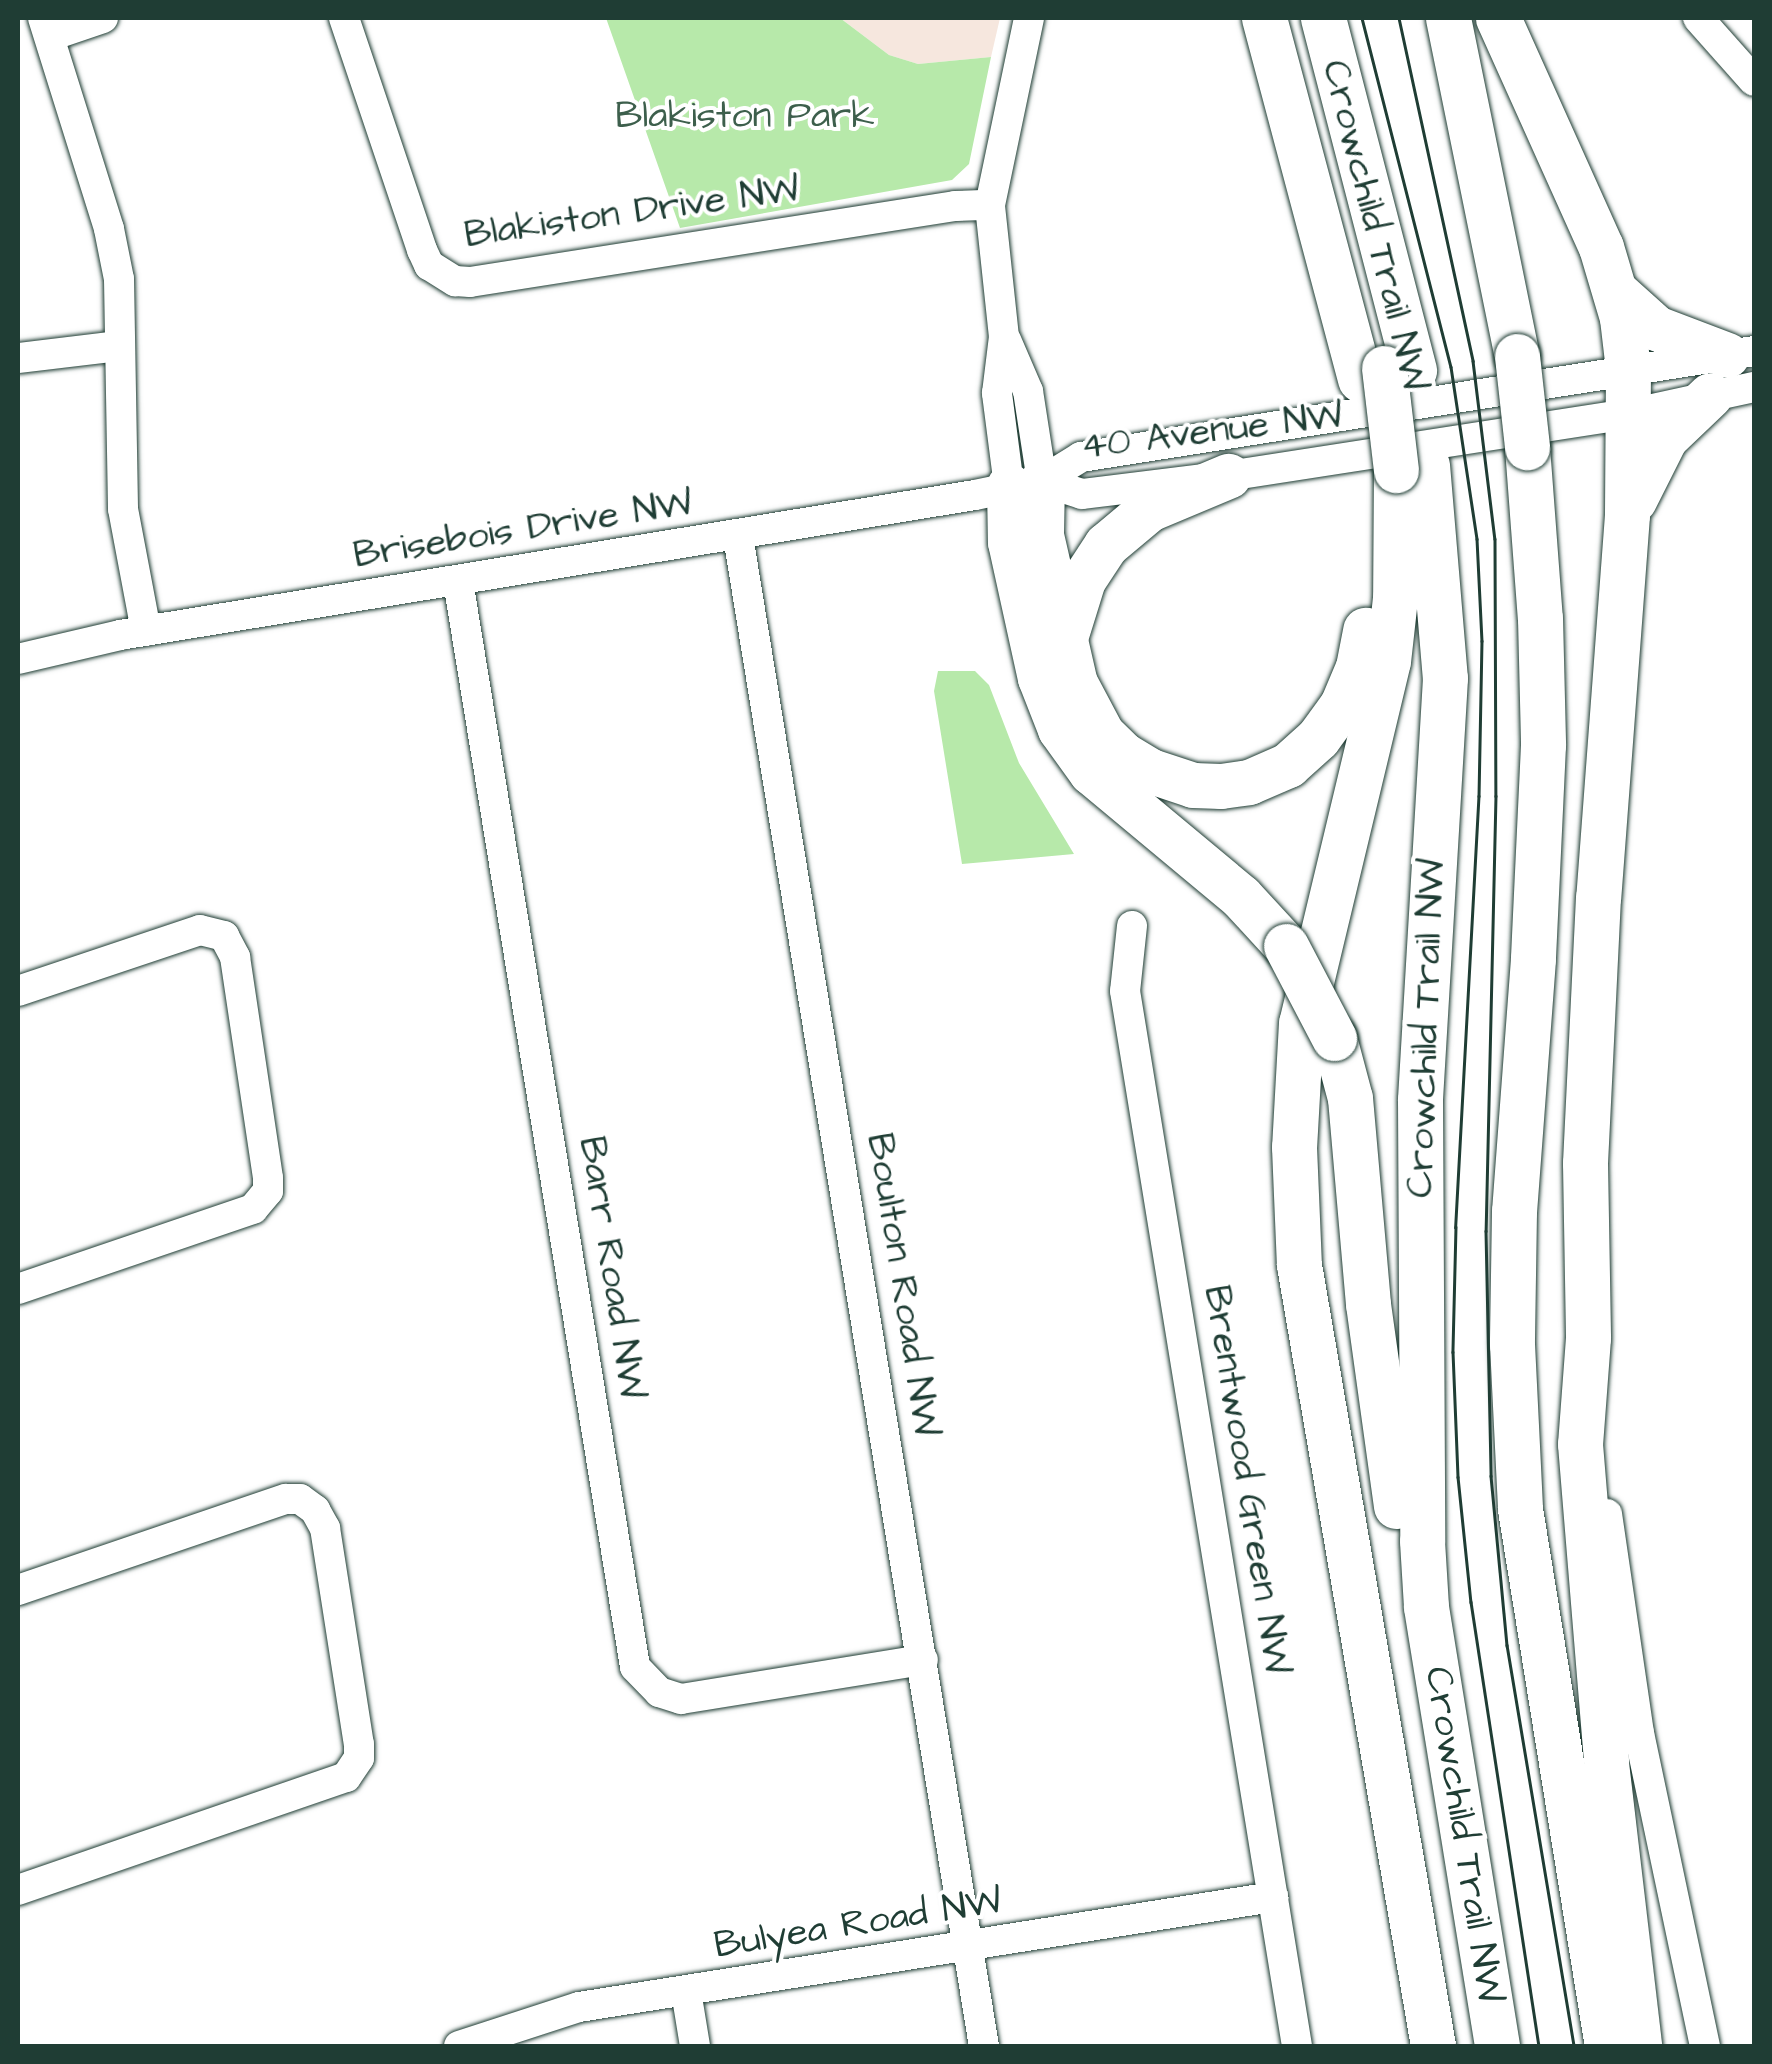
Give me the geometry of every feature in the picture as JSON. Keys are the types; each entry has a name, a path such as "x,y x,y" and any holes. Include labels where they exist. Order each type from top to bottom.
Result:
{"highway":[{"path":"1264,18 1386,372"},
{"name":"Crowchild Trail NW","path":"1323,18 1390,277 1386,372 1399,470 1445,678 1420,1100 1418,1334 1426,1606 1497,2046"},
{"path":"1448,18 1517,356 1527,447 1540,618 1543,745 1534,959 1514,1211 1514,1381 1520,1509 1607,2046"},
{"path":"1498,18 1616,293 1628,369 1627,515 1598,897 1585,1163 1588,1338 1580,1444 1606,1763 1639,2046"},
{"path":"1616,293 1656,328 1736,372 1658,448 1627,515"},
{"path":"1025,483 1042,535 1063,643 1094,721 1112,745 1137,764 1165,777 1206,786 1249,782 1275,772 1304,752 1331,722 1358,667 1399,470"},
{"path":"1399,470 1395,598 1388,661 1300,1023 1294,1147 1300,1265 1433,2046"},
{"path":"1063,643 1083,580 1106,545 1149,509 1228,476"},
{"path":"1025,483 1010,542 1040,678 1060,729 1090,772 1241,897 1286,946 1334,1038 1350,1098 1368,1304 1399,1528 1426,1606"}],"street":[{"path":"104,18 46,26 109,229 119,278 124,509 146,631"},
{"name":"Blakiston Drive NW","path":"344,18 422,250 429,265 455,280 955,206 990,205"},
{"path":"1025,483 997,393 1004,337 990,205 1029,18"},
{"path":"1698,18 1754,81"},
{"path":"18,358 118,346"},
{"name":"40 Avenue NW","path":"1025,483 1081,456 1628,369 1736,372"},
{"name":"40 Avenue NW","path":"1025,483 1082,494 1228,476 1630,414 1736,372"},
{"name":"Brisebois Drive NW","path":"18,659 146,631 738,536 1025,483"},
{"name":"Boulton Road NW","path":"738,536 984,2046"},
{"name":"Barr Road NW","path":"458,582 636,1667 659,1692 681,1698 923,1660"},
{"name":"Brentwood Green NW","path":"1132,926 1125,992 1297,2046"},
{"path":"18,991 200,930 224,936 236,958 268,1191 253,1209 18,1290"},
{"path":"1588,1338 1615,1588 1639,1733 1705,2046"},
{"path":"18,1590 286,1499 300,1500 315,1510 326,1528 359,1758 346,1777 18,1890"},
{"name":"Bulyea Road NW","path":"459,2046 579,2006 1273,1897"},
{"path":"686,1991 696,2046"}],"shaded area":[{"path":"840,18 1000,18 991,57 918,64 889,55"}],"green space":[{"name":"Blakiston Park","path":"606,18 840,18 889,55 918,64 991,57 969,164 952,180 680,228"},
{"path":"938,671 975,671 989,685 1019,763 1074,854 962,864 934,691"}],"tram line":[{"path":"1362,18 1451,367 1477,539 1482,641 1479,796 1453,1352 1458,1477 1471,1602 1539,2046"},
{"path":"1399,18 1473,361 1495,539 1496,796 1486,1231 1491,1476 1507,1645 1574,2046"}]}
